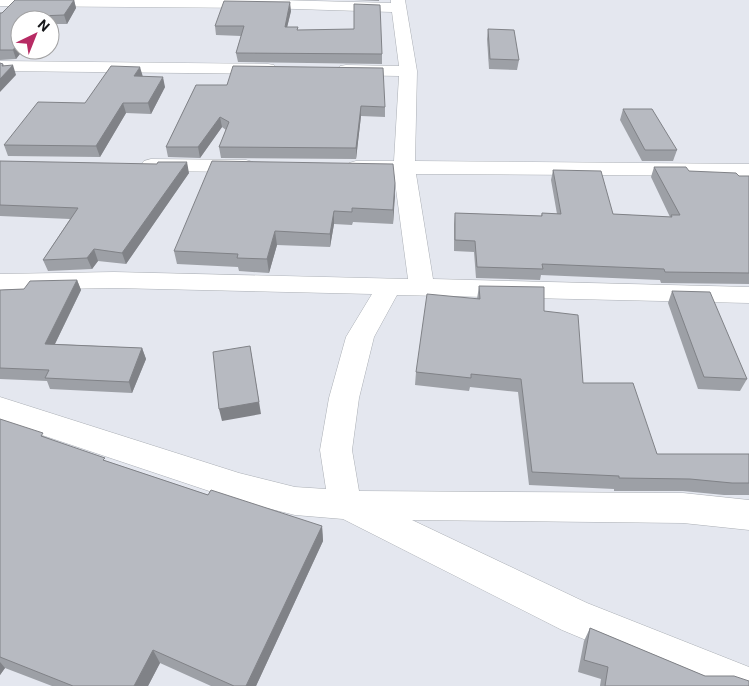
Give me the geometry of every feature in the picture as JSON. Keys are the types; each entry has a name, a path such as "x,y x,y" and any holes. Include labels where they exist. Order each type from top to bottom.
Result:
{"street":[{"path":"0,2 398,4 408,71 404,167 422,288"},
{"path":"0,66 283,70"},
{"path":"331,70 408,71"},
{"path":"128,165 266,166"},
{"path":"335,167 749,170"},
{"path":"0,282 114,280 388,288 593,290 749,296"},
{"path":"345,504 336,450 344,398 360,337 388,288"},
{"path":"0,409 239,487 295,501 345,504 683,508 749,515"},
{"path":"345,504 575,617 745,686"}],"building":[{"path":"15,0 74,0 64,15 60,15 60,10 10,10 10,50 0,50 0,13"},
{"path":"224,1 290,2 285,27 298,27 297,30 354,29 354,4 380,5 382,54 236,53 244,26 215,26"},
{"path":"488,29 514,30 519,60 490,59"},
{"path":"0,63 3,64 2,66 13,65 0,79"},
{"path":"111,66 140,67 134,76 163,77 148,103 123,103 96,146 4,145 38,102 85,103"},
{"path":"233,66 383,68 385,107 361,106 356,148 219,147 229,122 220,117 198,147 166,147 196,85 227,85"},
{"path":"623,109 652,109 677,150 645,150"},
{"path":"0,161 157,164 158,162 187,162 122,253 94,249 87,258 43,260 78,208 0,205"},
{"path":"212,161 393,164 395,183 393,210 352,208 352,212 334,211 330,234 275,231 267,259 237,258 238,254 174,251"},
{"path":"654,167 686,167 689,171 736,173 739,176 749,176 749,273 665,272 664,269 542,264 543,269 477,267 475,241 455,240 455,213 542,216 542,213 561,214 553,170 601,171 613,214 672,217 671,215 680,215"},
{"path":"77,280 45,344 142,348 129,382 45,378 49,370 0,368 0,290 24,289 30,281"},
{"path":"479,286 544,287 544,311 578,315 583,383 633,383 657,454 749,454 749,483 690,479 619,478 619,476 532,472 521,379 471,374 471,378 416,372 427,294 480,299"},
{"path":"672,291 710,292 747,379 704,377"},
{"path":"250,346 259,402 219,409 213,352"},
{"path":"0,419 43,433 41,436 105,458 103,460 208,495 211,490 322,526 246,686 234,686 153,650 134,686 73,686 0,657"},
{"path":"590,628 705,676 734,676 749,681 749,686 605,686 608,667 584,660"}]}
